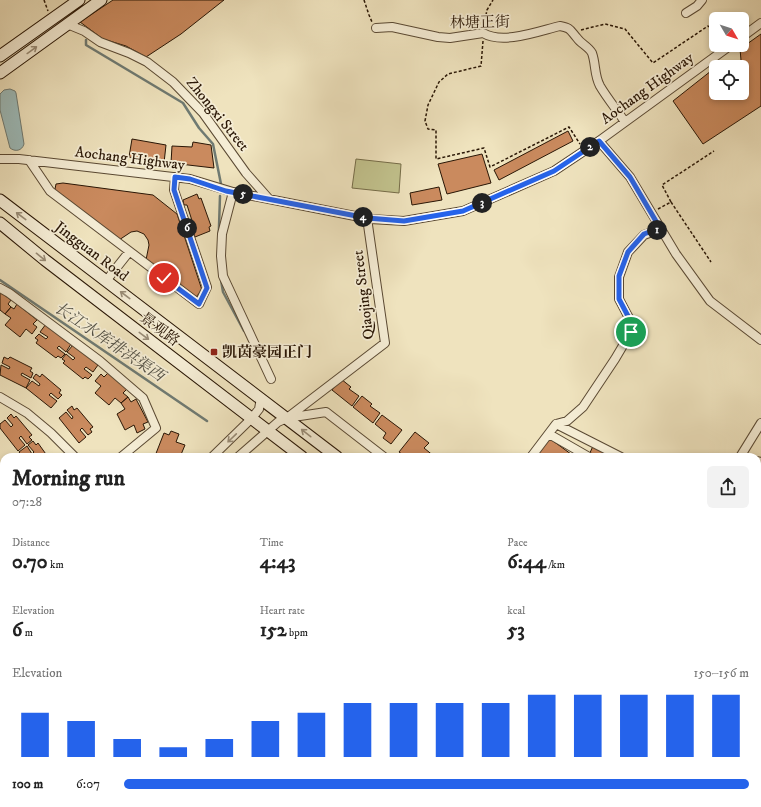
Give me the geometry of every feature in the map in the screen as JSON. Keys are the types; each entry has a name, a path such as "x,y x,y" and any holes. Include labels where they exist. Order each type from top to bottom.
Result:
{"main road":[{"path":"0,56 79,0"},
{"path":"0,72 101,0"},
{"name":"Jingguan Road","path":"0,200 332,453"},
{"name":"景观路","path":"0,223 45,260 297,453"}],"street":[{"path":"686,13 697,6 702,0"},
{"path":"749,32 761,23"},
{"name":"Zhongxi Street","path":"67,24 84,31 100,42 129,53 147,62 173,82 203,113 246,172 269,199"},
{"name":"林塘正街","path":"376,28 392,27 450,38 483,33 503,38 560,26 567,27 573,32"},
{"path":"573,32 577,39 592,52 595,72 600,85 625,122"},
{"name":"Aochang Highway","path":"0,160 29,160 190,179 233,192 367,218 404,221 463,211 554,171 599,141 721,52"},
{"path":"599,141 630,177 676,254 710,301 761,340"},
{"path":"29,160 50,192 199,304 207,288 174,190 175,177"},
{"path":"233,192 222,234 221,256 223,276 271,380"},
{"name":"Qiaojing Street","path":"287,418 385,343 367,218"},
{"path":"534,453 556,424 567,421 583,407 631,332 629,318 619,299 619,276 628,252 644,234 660,228"},
{"path":"106,281 129,252"},
{"path":"0,288 9,293 100,362 142,398 156,428 126,453"},
{"path":"0,397 33,418 71,453"},
{"path":"216,453 252,418 259,409 261,398"},
{"path":"243,453 278,422 287,418 326,412 379,453"},
{"path":"745,453 761,423"},
{"path":"556,424 613,453"},
{"path":"548,434 582,453"}],"path":[{"path":"364,0 369,15 376,28"},
{"path":"493,0 487,10 483,33 481,66 448,74 439,82 428,105 425,121 428,129 436,130 436,159 484,148 490,167 569,127 585,150"},
{"path":"573,32 605,24 625,29 653,63 709,27"},
{"path":"711,262 671,202 662,185 714,151"},
{"path":"651,214 671,202"}],"green space":[{"path":"356,159 401,164 399,193 352,188"}],"water":[{"path":"10,89 16,93 24,144 22,148 18,150 10,148 0,110 0,94 4,90"}],"building":[{"path":"113,0 224,0 181,34 146,57 126,46 103,39 80,22"},
{"path":"761,34 761,106 703,144 673,101 709,73 709,100 749,100 749,60 741,60 740,52 749,52 749,43"},
{"path":"568,131 573,141 499,180 494,170"},
{"path":"132,139 166,145 164,163 129,157"},
{"path":"193,142 211,145 214,168 171,163 172,146 192,147"},
{"path":"482,154 491,183 447,194 438,164"},
{"path":"63,183 153,195 177,214 202,290 196,297 146,260 149,245 144,234 137,231 131,232 119,240 56,192 56,184"},
{"path":"439,187 442,200 412,205 410,193"},
{"path":"197,194 199,199 201,198 211,226 209,227 210,231 195,237 192,230 195,230 187,205 184,205 183,200"},
{"path":"0,292 11,300 8,304 11,307 5,314 0,310"},
{"path":"17,304 37,320 33,324 37,327 32,334 26,329 20,337 5,325 11,318 5,314 11,307 14,309"},
{"path":"46,324 71,344 66,352 59,346 57,348 65,354 61,358 58,356 56,358 36,343 38,340 35,338 39,334 46,339 48,337 40,332"},
{"path":"73,345 98,365 93,372 86,367 84,369 92,375 88,379 85,377 83,379 63,363 65,361 62,359 66,354 73,360 75,358 67,352"},
{"path":"4,357 8,359 10,357 32,368 30,371 33,373 31,378 22,373 21,375 30,380 26,388 0,375 1,365 9,369 10,367 2,363"},
{"path":"108,373 127,389 123,393 128,397 121,403 115,398 109,405 95,393 101,386 95,381 101,374 104,377"},
{"path":"36,374 40,377 42,374 61,390 59,393 62,395 58,399 51,393 49,395 57,401 51,408 26,388 32,381 39,386 40,384 33,378"},
{"path":"341,379 351,387 349,389 359,396 352,406 332,390"},
{"path":"362,396 372,404 370,406 380,413 373,423 353,407"},
{"path":"128,397 131,402 136,399 148,422 143,424 145,429 137,433 134,425 125,430 117,414 125,409 121,403"},
{"path":"72,406 74,410 77,408 93,427 90,429 92,432 88,435 82,428 80,430 86,437 79,443 59,418 66,412 72,419 73,417 67,410"},
{"path":"11,414 14,418 16,416 32,435 29,437 32,440 27,444 21,436 19,438 25,445 18,451 0,428 0,424 5,420 11,427 13,425 7,418"},
{"path":"382,415 402,430 391,444 383,438 386,433 375,424"},
{"path":"171,431 179,434 176,442 185,445 182,453 156,453 164,433 169,435"},
{"path":"415,432 429,443 424,448 430,453 399,452"},
{"path":"549,438 570,453 538,453"},
{"path":"33,441 36,445 38,443 45,453 33,453 34,452 28,445"},
{"path":"27,446 31,453 20,453 19,452"},
{"path":"593,446 607,453 590,453"}],"waterway":[{"path":"86,40 86,45 183,103 199,128 213,144 221,184"},
{"path":"218,257 220,196"},
{"name":"长江水库排洪渠西","path":"0,280 207,421"},
{"path":"221,280 223,292 244,331"}],"place":[{"name":"凯茵豪园正门","path":"214,352"}],"route":[{"path":"164,278 199,304 207,288 174,190 175,177 190,179 226,191 370,219 404,221 463,211 554,171 599,141 630,177 660,228 644,234 628,252 619,276 619,299 629,318 631,332"}]}
